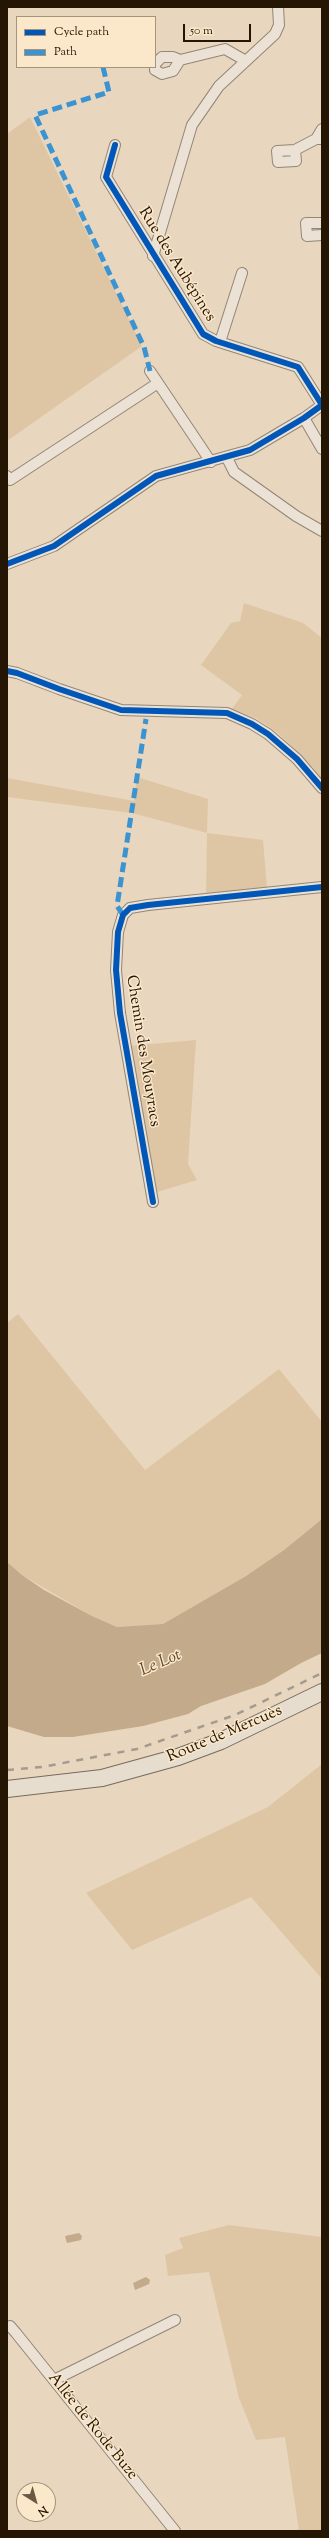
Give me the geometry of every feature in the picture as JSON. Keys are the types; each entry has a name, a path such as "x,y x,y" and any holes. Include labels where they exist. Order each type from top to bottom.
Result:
{"main road":[{"name":"Route de Mercuès","path":"7,1789 102,1778 178,1757 220,1740 322,1692"}],"street":[{"path":"153,256 192,125 219,86 275,34 279,25 278,11"},
{"path":"156,63 162,57 173,57 180,60 225,49 246,61"},
{"path":"155,68 155,70 162,74 172,71 180,60"},
{"path":"295,150 319,139 322,129"},
{"name":"Rue des Aubépines","path":"115,144 106,177 153,256 203,334 220,342 298,367 322,405"},
{"path":"306,223 322,223 322,234 306,236 306,223"},
{"name":"Rue des Aubépines","path":"220,342 242,274"},
{"path":"150,371 211,462"},
{"path":"7,476 10,480 158,383"},
{"path":"7,564 54,546 81,530 126,495 156,476 227,458 250,450 304,418 322,405"},
{"path":"304,418 322,449"},
{"path":"227,458 234,472 296,516 322,531"},
{"path":"7,671 17,672 59,689 121,710 227,713 252,724 268,734 297,759 322,788"},
{"name":"Chemin des Mouyracs","path":"153,1202 120,1013 116,970 118,932 123,916 130,908 148,904 322,887"},
{"path":"54,2380 175,2320"},
{"name":"Allée de Rode Buze","path":"7,2327 10,2326 175,2531"}],"shaded area":[{"path":"30,117 142,346 7,441 7,134"},
{"path":"244,603 303,623 322,638 322,781 312,766 278,733 256,718 232,709 242,695 201,665 231,623 240,621"},
{"path":"137,777 208,799 207,833 132,813 7,797 7,778 134,801"},
{"path":"207,833 263,840 267,889 206,897"},
{"path":"196,1040 188,1164 197,1180 157,1192 130,1046"},
{"path":"18,1314 145,1470 279,1369 322,1422 322,1519 284,1550 246,1576 163,1624 117,1627 92,1616 22,1575 7,1562 7,1323"},
{"path":"322,1764 322,1979 251,1897 132,1950 86,1893 268,1807"},
{"path":"229,2225 322,2237 322,2531 299,2531 285,2437 256,2440 239,2398 209,2272 168,2276 165,2255 183,2248 179,2238"}],"water":[{"name":"Le Lot","path":"322,1519 322,1653 301,1663 265,1684 201,1706 188,1714 143,1726 73,1737 44,1737 7,1726 7,1562 22,1575 44,1590 92,1616 117,1627 163,1624 246,1576 284,1550"},
{"path":"79,2233 82,2236 81,2240 67,2243 65,2236"},
{"path":"146,2277 150,2280 149,2284 135,2290 133,2283"}],"railway":[{"path":"7,1770 42,1767 137,1749 235,1715 322,1673"}],"marked path":[{"path":"103,68 109,92 35,115 144,347 150,371"},
{"path":"123,915 117,906 146,719"}],"cycle path":[{"path":"115,145 106,177 203,334 216,341 298,367 322,405"},
{"path":"7,564 54,546 156,476 250,450 304,418 322,405"},
{"path":"7,671 17,673 121,710 227,713 252,724 268,734 297,759 322,788"},
{"path":"153,1202 120,1013 116,970 118,932 123,915 130,908 148,905 322,887"}]}
